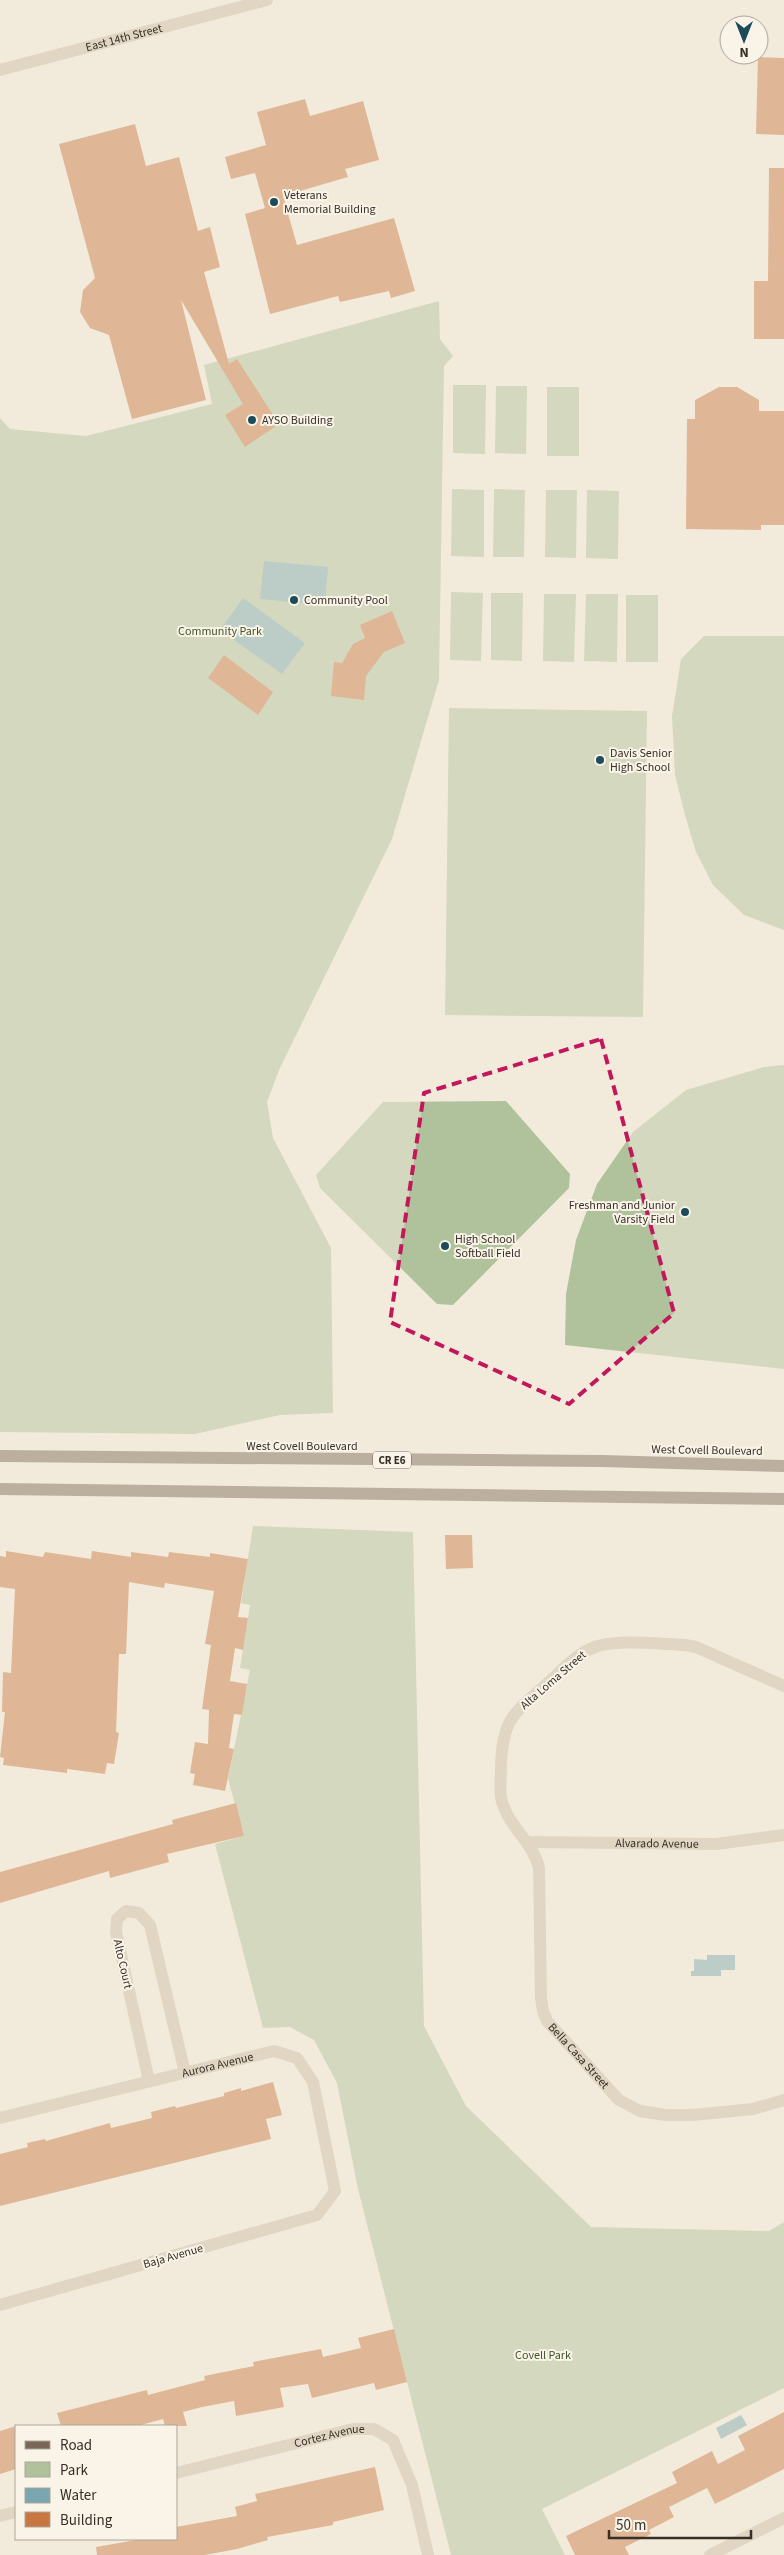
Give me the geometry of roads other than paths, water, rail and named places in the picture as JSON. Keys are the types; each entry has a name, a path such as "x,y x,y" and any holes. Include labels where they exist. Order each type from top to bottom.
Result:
{"main road":[{"name":"West Covell Boulevard","path":"0,1456 602,1461 784,1466"},
{"path":"0,1489 784,1499"}],"street":[{"name":"East 14th Street","path":"0,70 246,2 267,0"},
{"name":"Alta Loma Street","path":"528,1842 501,1801 502,1741 506,1728 514,1714 574,1659 589,1649 605,1644 690,1646 784,1686"},
{"name":"Alvarado Avenue","path":"528,1842 716,1844 784,1835"},
{"name":"Bella Casa Street","path":"528,1842 537,1859 539,1868 543,2011 547,2021 618,2100 640,2111 693,2116 753,2108 784,2100"},
{"name":"Alto Court","path":"149,2081 116,1932 117,1919 126,1911 139,1913 150,1925 185,2073"},
{"name":"Aurora Avenue","path":"0,2118 274,2051 297,2058 313,2082 335,2191"},
{"name":"Baja Avenue","path":"0,2305 317,2215 335,2191"},
{"name":"Cortez Avenue","path":"178,2473 353,2429 374,2429 393,2440 412,2485 428,2555"},
{"path":"0,2516 15,2512"},
{"path":"710,2555 784,2518"}],"water":[{"path":"264,561 328,567 325,605 260,599"},
{"path":"243,598 305,643 282,674 220,630"},
{"path":"707,1955 735,1955 735,1970 721,1970 721,1976 691,1976 691,1971 694,1971 694,1959 707,1960"},
{"path":"741,2415 747,2425 721,2439 716,2428"}],"place":[{"name":"Veterans Memorial Building","path":"274,202"},
{"name":"AYSO Building","path":"252,420"},
{"name":"Community Pool","path":"294,600"},
{"name":"Davis Senior High School","path":"600,760"},
{"name":"Freshman and Junior Varsity Field","path":"685,1212"},
{"name":"High School Softball Field","path":"445,1246"}],"park label":[{"name":"Community Park","path":"220,631"},
{"name":"Covell Park","path":"543,2355"}]}
